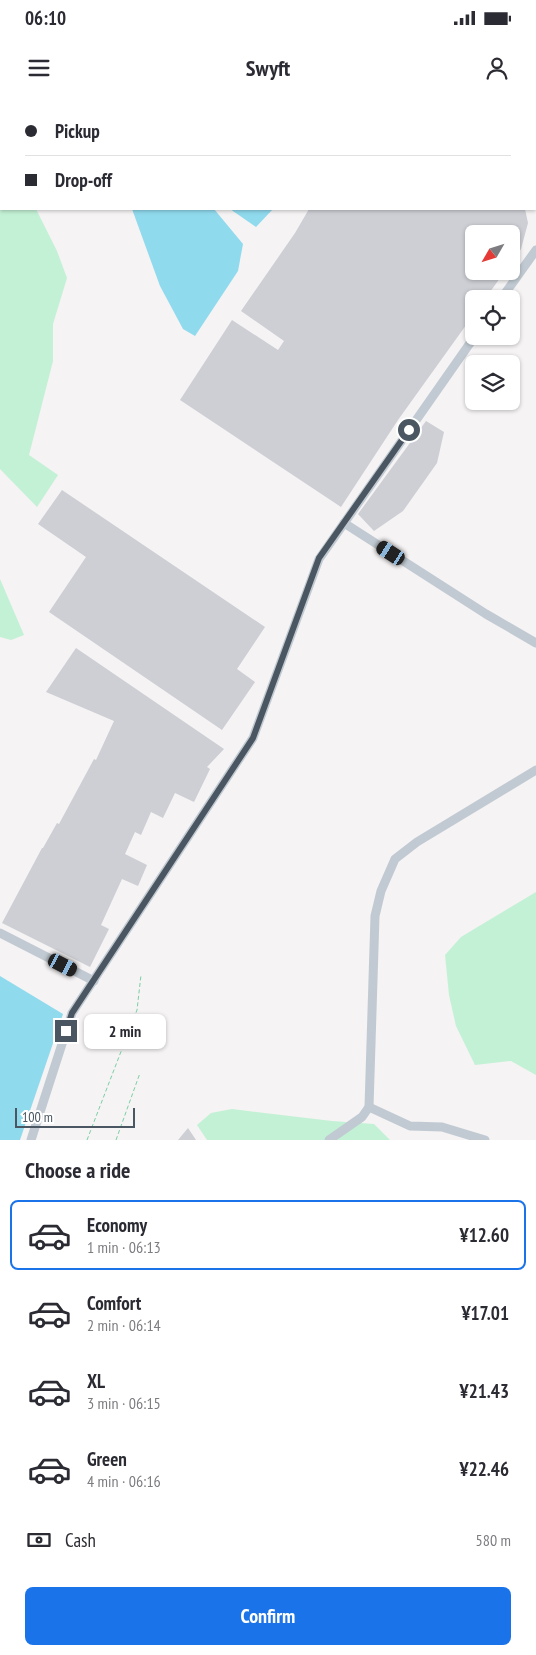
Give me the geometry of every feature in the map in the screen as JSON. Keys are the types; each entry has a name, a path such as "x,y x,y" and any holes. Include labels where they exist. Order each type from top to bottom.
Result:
{"street":[{"path":"507,290 536,250"},
{"path":"31,1140 72,1013 253,738 319,558 469,345"},
{"path":"344,523 486,614 536,643"},
{"path":"329,1140 362,1117 370,1107 376,916 381,891 395,859 417,842 536,770"},
{"path":"0,933 94,981"},
{"path":"370,1107 410,1126 442,1127 486,1140"}],"path":[{"path":"87,1140 137,1010 142,974"},
{"path":"116,1140 140,1073"}],"green space":[{"path":"0,210 36,210 57,251 67,278 53,324 53,361 29,455 58,475 37,507 0,469"},
{"path":"0,579 24,635 11,640 0,637"},
{"path":"536,892 536,1075 511,1061 475,1065 456,1026 449,995 445,955 461,937"},
{"path":"232,1109 374,1124 390,1140 207,1140 197,1125 211,1113"}],"water":[{"path":"132,210 215,210 243,244 238,271 195,336 183,329 160,286"},
{"path":"231,210 272,210 256,227"},
{"path":"0,976 63,1014 20,1140 0,1140"}],"building":[{"path":"308,210 525,210 528,223 520,250 520,225 465,225 465,280 499,280 491,290 465,290 465,327 398,420 341,507 180,400 232,320 278,350 284,341 241,311 295,233"},
{"path":"426,421 444,432 437,463 403,511 374,531 358,514"},
{"path":"62,490 265,627 237,669 255,682 222,730 49,612 86,557 38,524"},
{"path":"76,648 224,749 207,767 210,769 194,802 175,793 163,818 151,812 141,835 135,832 125,854 147,865 138,886 122,879 101,925 109,929 90,967 2,923 42,848 57,823 59,824 94,759 96,760 114,721 46,692"},
{"path":"188,1128 196,1140 178,1140"}],"route":[{"path":"66,1031 72,1013 253,738 319,558 409,430"}]}
